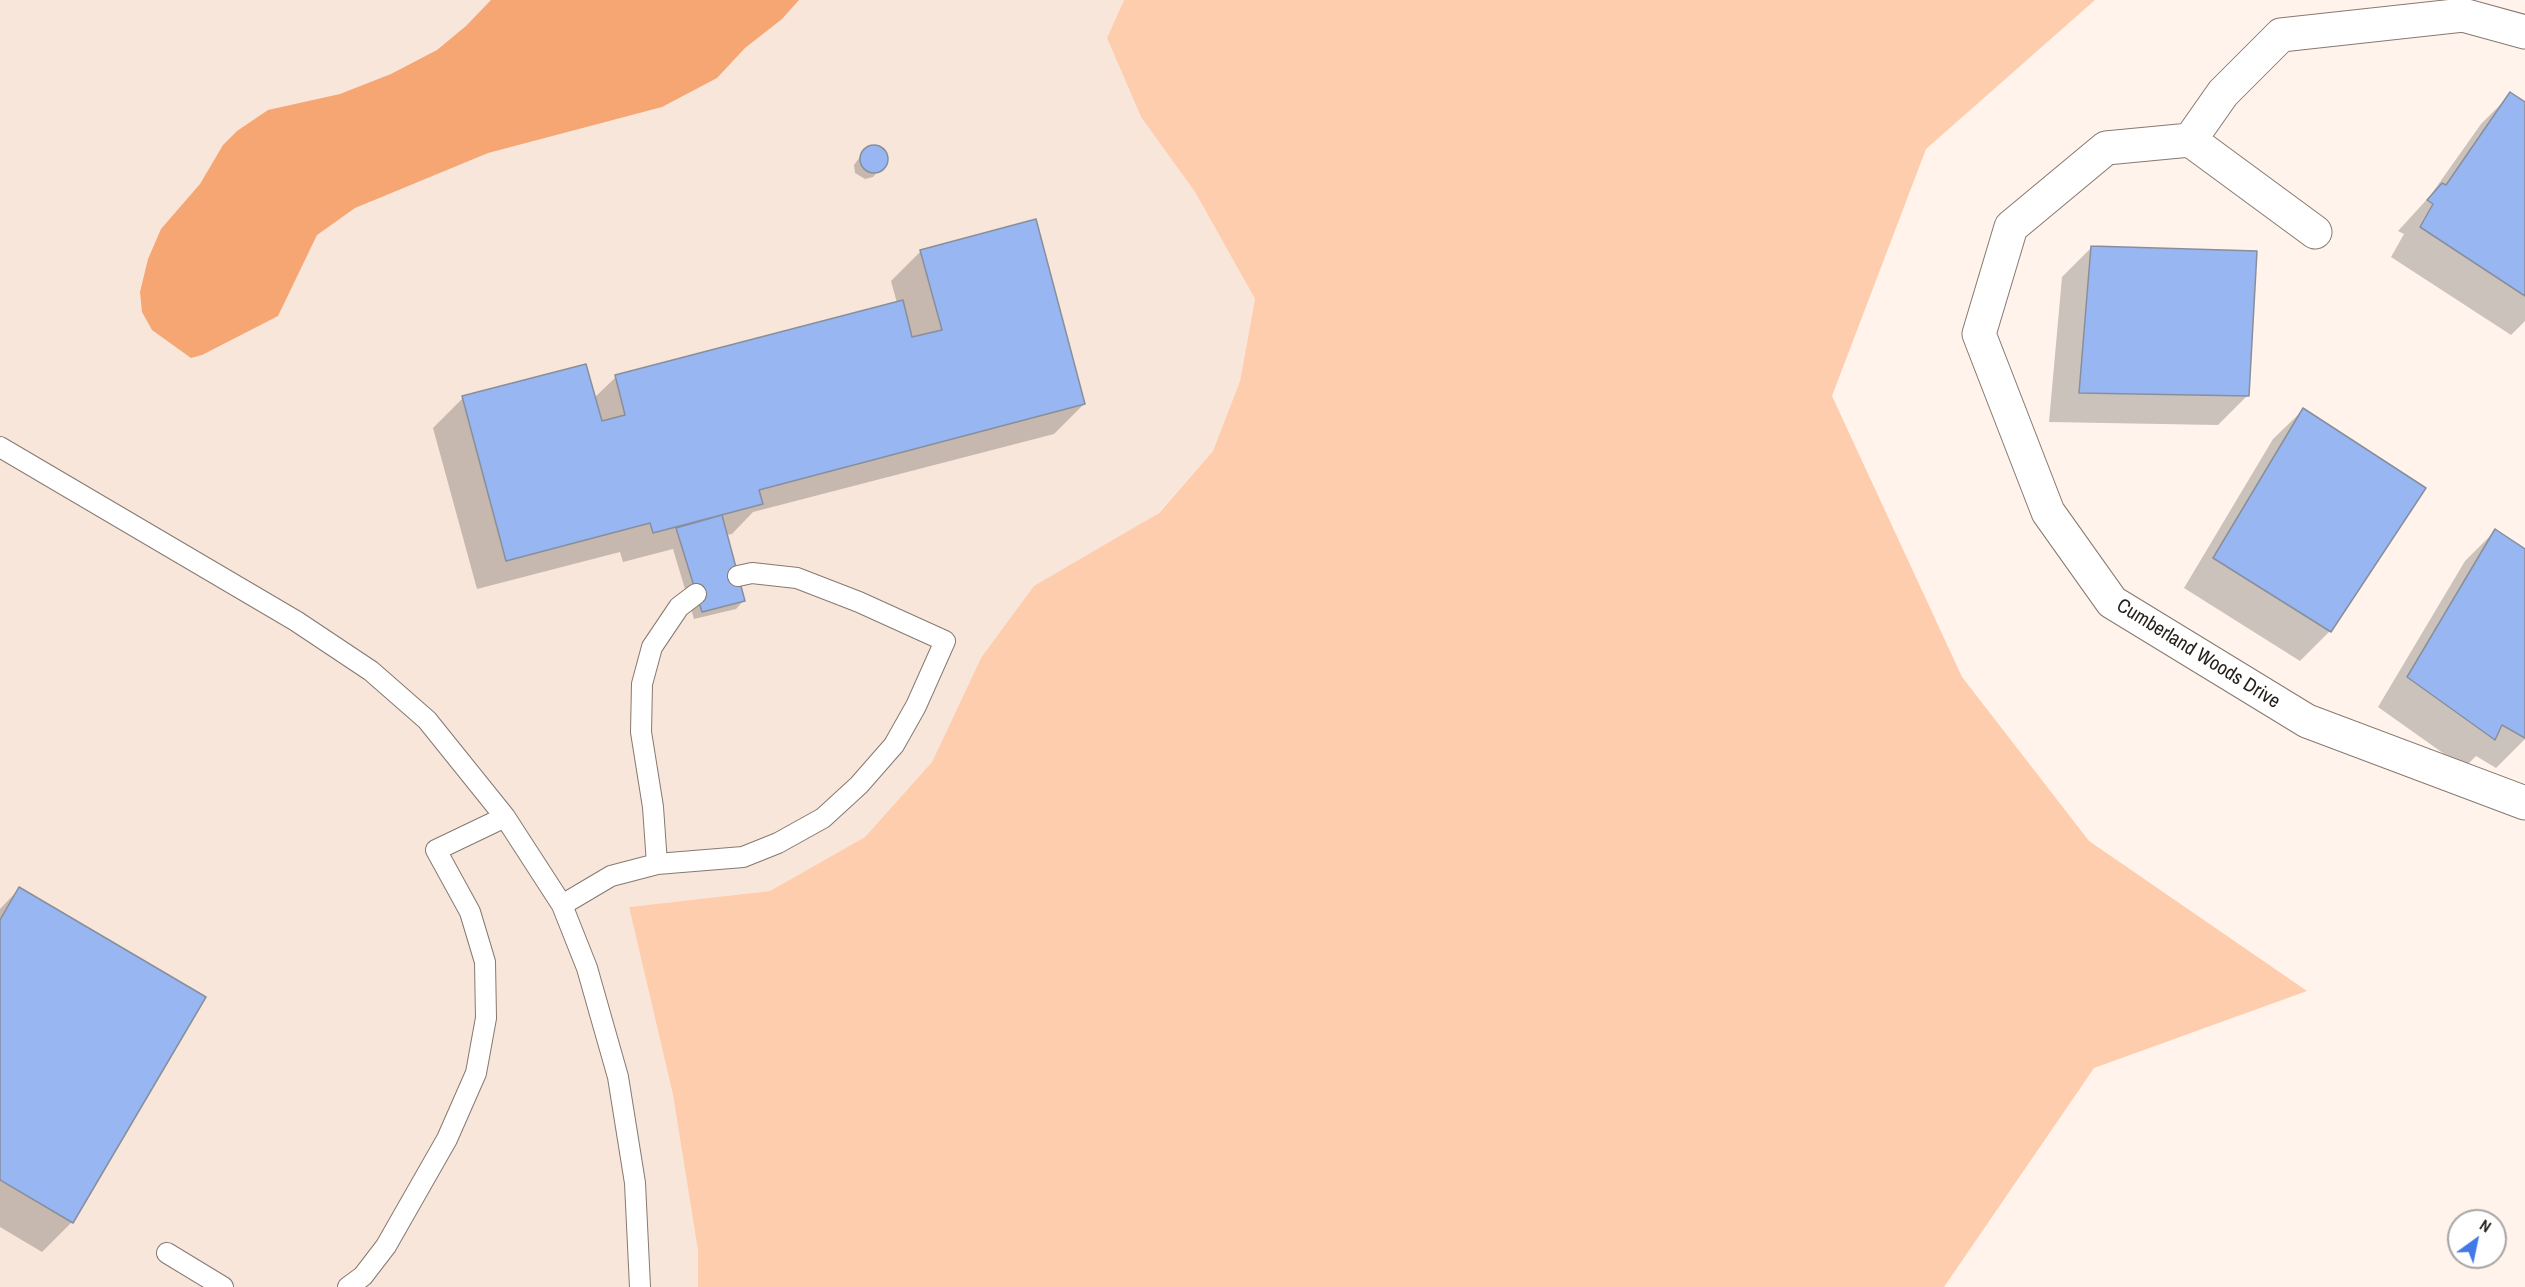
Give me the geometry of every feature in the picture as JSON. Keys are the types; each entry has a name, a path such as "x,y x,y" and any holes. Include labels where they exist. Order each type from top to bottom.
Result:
{"street":[{"path":"2315,232 2190,140 2223,93 2281,35 2463,15 2525,32"},
{"name":"Cumberland Woods Drive","path":"2190,140 2106,148 2011,227 1979,334 2048,512 2112,602 2307,721 2525,803"}],"lane":[{"path":"0,447 296,621 371,670 427,720 505,817 562,905 587,968 618,1077 635,1183 640,1287"},
{"path":"562,905 611,876 657,864 743,857 778,843 823,818 859,785 894,745 916,706 945,641 859,602 797,578 752,573 738,576"},
{"path":"657,864 654,807 641,732 642,684 652,647 679,607 696,594"},
{"path":"348,1287 363,1276 386,1246 447,1139 476,1073 486,1018 485,962 470,912 436,850 505,817"},
{"path":"167,1253 223,1287"}],"shaded area":[{"path":"0,0 1124,0 1107,38 1141,117 1195,192 1255,299 1240,381 1213,451 1158,513 1102,548 981,658 932,762 865,837 770,891 629,907 673,1095 698,1251 698,1287 0,1287"},
{"path":"491,0 799,0 782,19 745,48 717,78 662,107 488,153 355,208 317,235 278,316 202,355 191,358 152,330 142,312 140,292 148,259 161,229 200,184 223,145 237,131 268,110 340,94 391,74 437,50 466,26"},
{"path":"1124,0 2095,0 1926,149 1832,396 1962,677 2089,841 2307,991 2094,1068 1944,1287 698,1287 698,1251 673,1095 629,907 770,891 865,837 932,762 981,658 1034,586 1159,513 1213,451 1240,381 1255,299 1195,192 1141,117 1107,38"}],"building":[{"path":"2510,92 2525,102 2525,296 2420,227 2433,204 2427,200 2442,183 2446,185"},
{"path":"874,145 884,149 888,159 884,169 874,173 864,169 860,159 864,149"},
{"path":"1036,219 1085,404 759,490 763,504 653,533 650,523 506,561 462,396 586,364 602,421 625,415 615,375 903,300 912,337 942,330 920,250"},
{"path":"2091,246 2257,251 2249,396 2079,393"},
{"path":"2303,408 2426,488 2331,632 2213,558"},
{"path":"722,515 745,601 702,612 676,528"},
{"path":"2495,529 2525,549 2525,738 2502,725 2495,740 2407,677"},
{"path":"19,887 206,997 73,1223 0,1180 0,920"}]}
